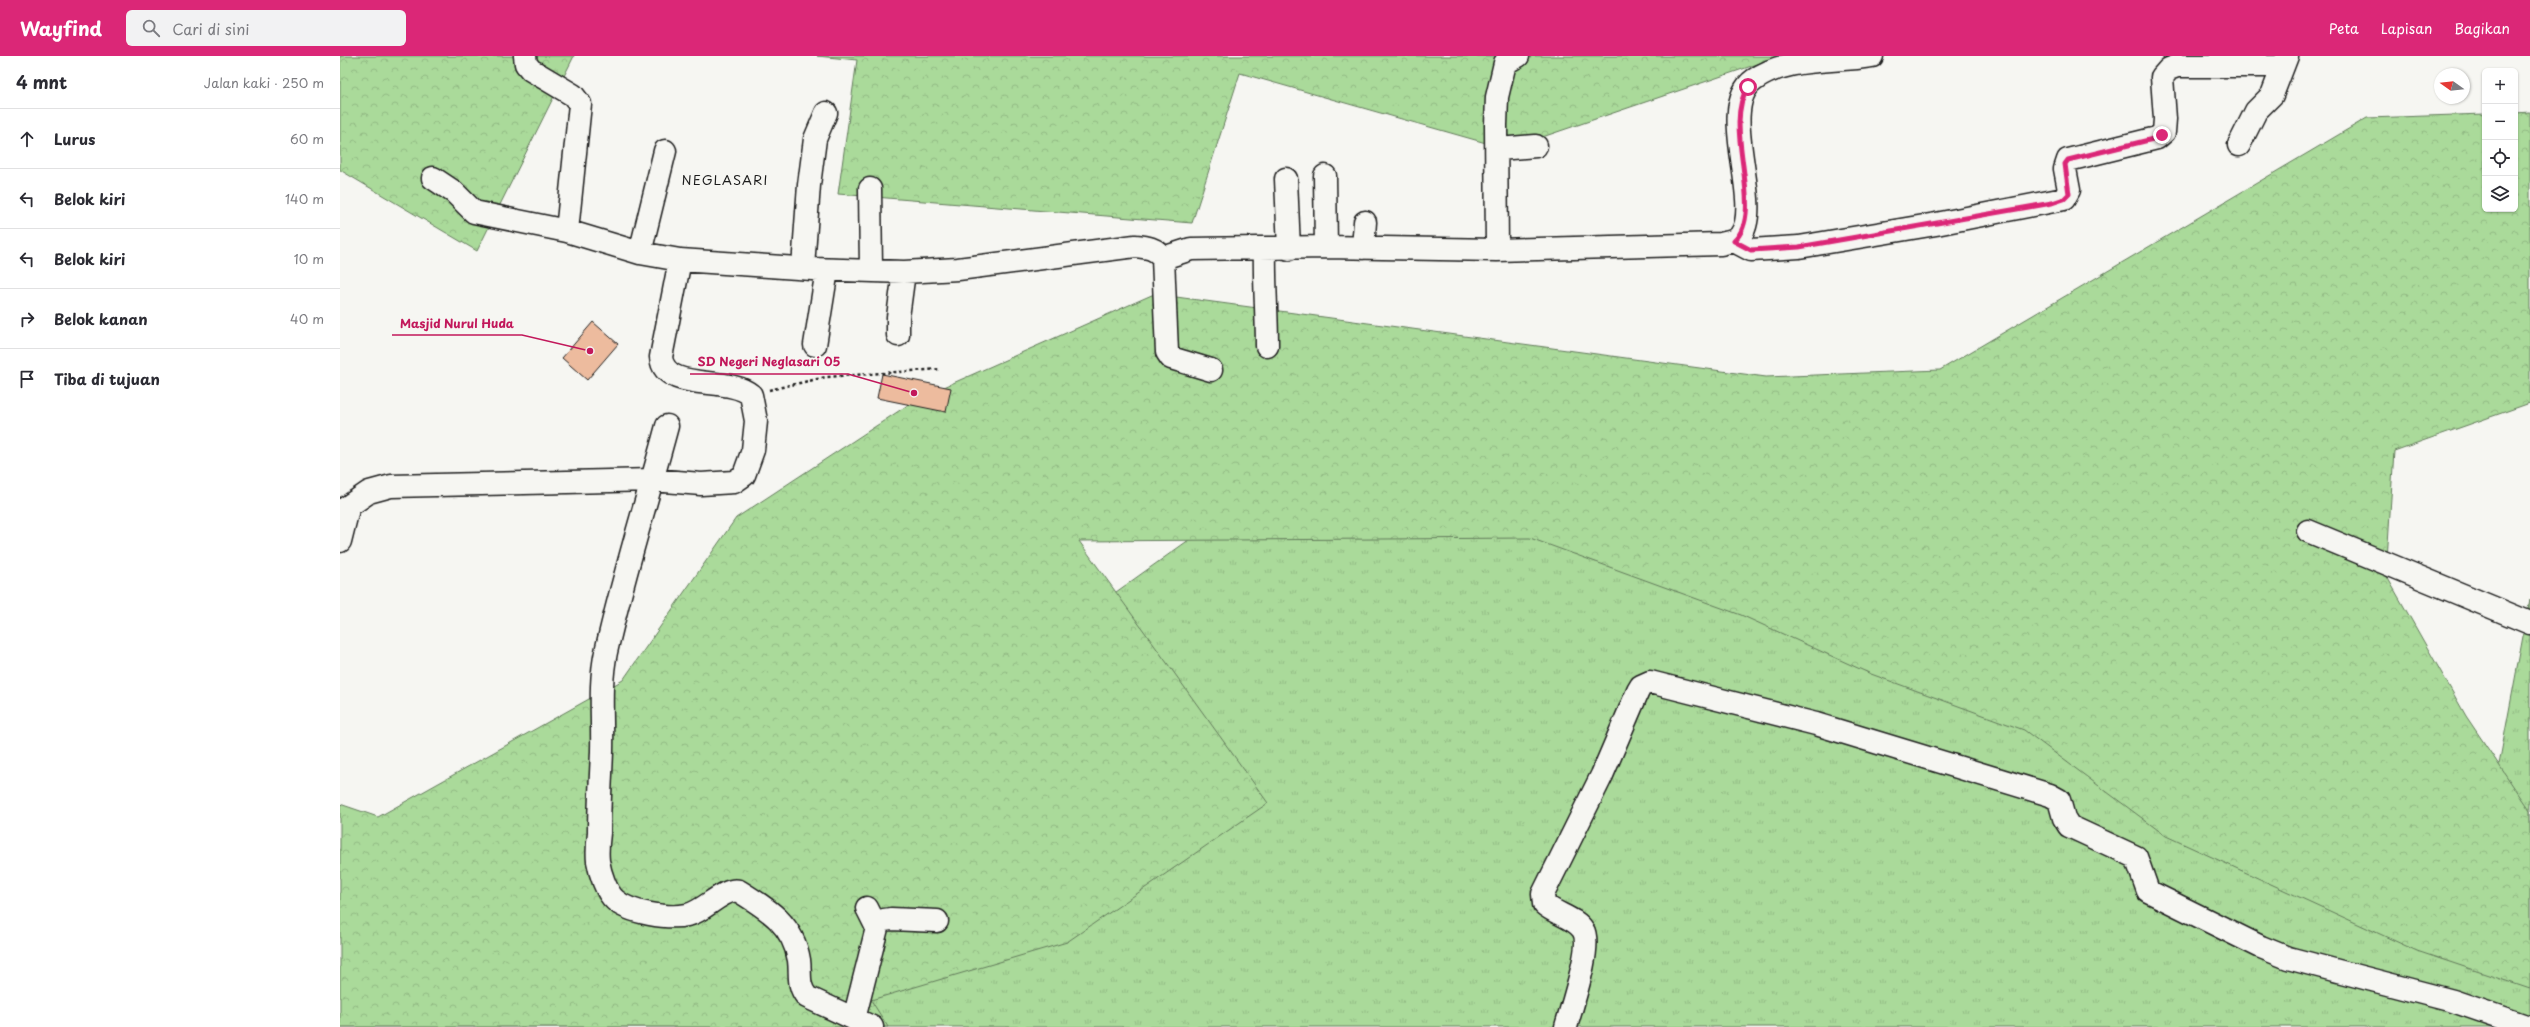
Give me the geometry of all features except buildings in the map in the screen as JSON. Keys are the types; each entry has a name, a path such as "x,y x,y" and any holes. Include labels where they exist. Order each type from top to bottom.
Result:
{"street":[{"path":"525,56 526,64 531,70 573,95 580,104 567,231"},
{"path":"1497,250 1497,201 1495,186 1498,149 1496,126 1500,77 1505,63 1518,56"},
{"path":"1734,241 1740,235 1745,216 1738,116 1741,97 1754,80 1781,61 1872,56"},
{"path":"1163,258 1191,249 1363,248 1497,250 1703,245 1734,241 1751,250 1799,247 1936,224 2064,199 2070,190 2065,169 2068,160 2157,138 2164,132 2166,119 2162,77 2169,69 2177,66 2285,61 2272,95 2256,111 2239,146"},
{"path":"804,268 809,185 815,139 826,113"},
{"path":"1498,149 1536,146"},
{"path":"640,253 665,151"},
{"path":"1325,176 1326,248"},
{"path":"433,178 454,192 474,212 567,231 640,253 680,260 827,270 871,269 904,272 958,269 1135,246 1149,248 1158,252 1163,258 1167,352 1172,358 1211,370"},
{"path":"1286,179 1289,249"},
{"path":"870,189 871,269"},
{"path":"1363,248 1365,222"},
{"path":"1265,248 1264,291 1267,318 1267,346"},
{"path":"340,541 344,510 369,492 391,486 653,480 724,483 734,482 744,475 755,436 755,407 751,395 742,389 676,377 665,371 662,365 661,357 680,260"},
{"path":"815,345 827,270"},
{"path":"898,335 898,317 904,272"},
{"path":"667,426 606,653 600,706 602,751 598,861 606,886 615,900 624,906 662,916 687,915 706,907 727,891 733,889 739,891 787,927 795,943 799,961 800,990 807,997 863,1023 878,924 884,920 936,921"},
{"path":"2308,531 2530,623"},
{"path":"1566,1027 1584,954 1586,935 1583,929 1577,924 1544,904 1543,894 1602,775 1638,691 1641,686 1650,682 1738,703 1816,724 2050,795 2059,800 2064,818 2069,826 2136,857 2148,891 2261,947 2288,958 2453,1001 2529,1027"},
{"path":"867,908 877,928"}],"path":[{"path":"751,395 826,377 940,369"}],"green space":[{"path":"340,56 574,56 477,251 340,170"},
{"path":"817,56 1781,56 1507,149 1240,73 1192,223 838,194 857,60"},
{"path":"2530,112 2530,403 2394,451 2386,575 2466,716 2530,811 2530,989 2417,951 2166,836 2024,730 1871,674 1741,615 1530,538 1079,541 1268,803 1067,942 871,1000 888,1027 340,1027 340,804 378,817 623,680 736,518 917,399 1154,294 1766,377 1940,370 2367,118 2482,114 2482,212 2518,212 2518,113"},
{"path":"1400,389 2483,850 2530,599 2530,1027 340,1027 1000,675"}],"place":[{"name":"Masjid Nurul Huda","path":"590,351"},
{"name":"SD Negeri Neglasari 05","path":"914,393"}],"district":[{"name":"NEGLASARI","path":"725,180"}],"route":[{"path":"1748,87 1741,97 1738,116 1746,203 1745,216 1744,226 1740,235 1734,241 1751,250 1767,251 1799,247 2052,203 2064,199 2069,194 2070,190 2065,169 2066,161 2071,158 2157,138 2162,135"}]}
